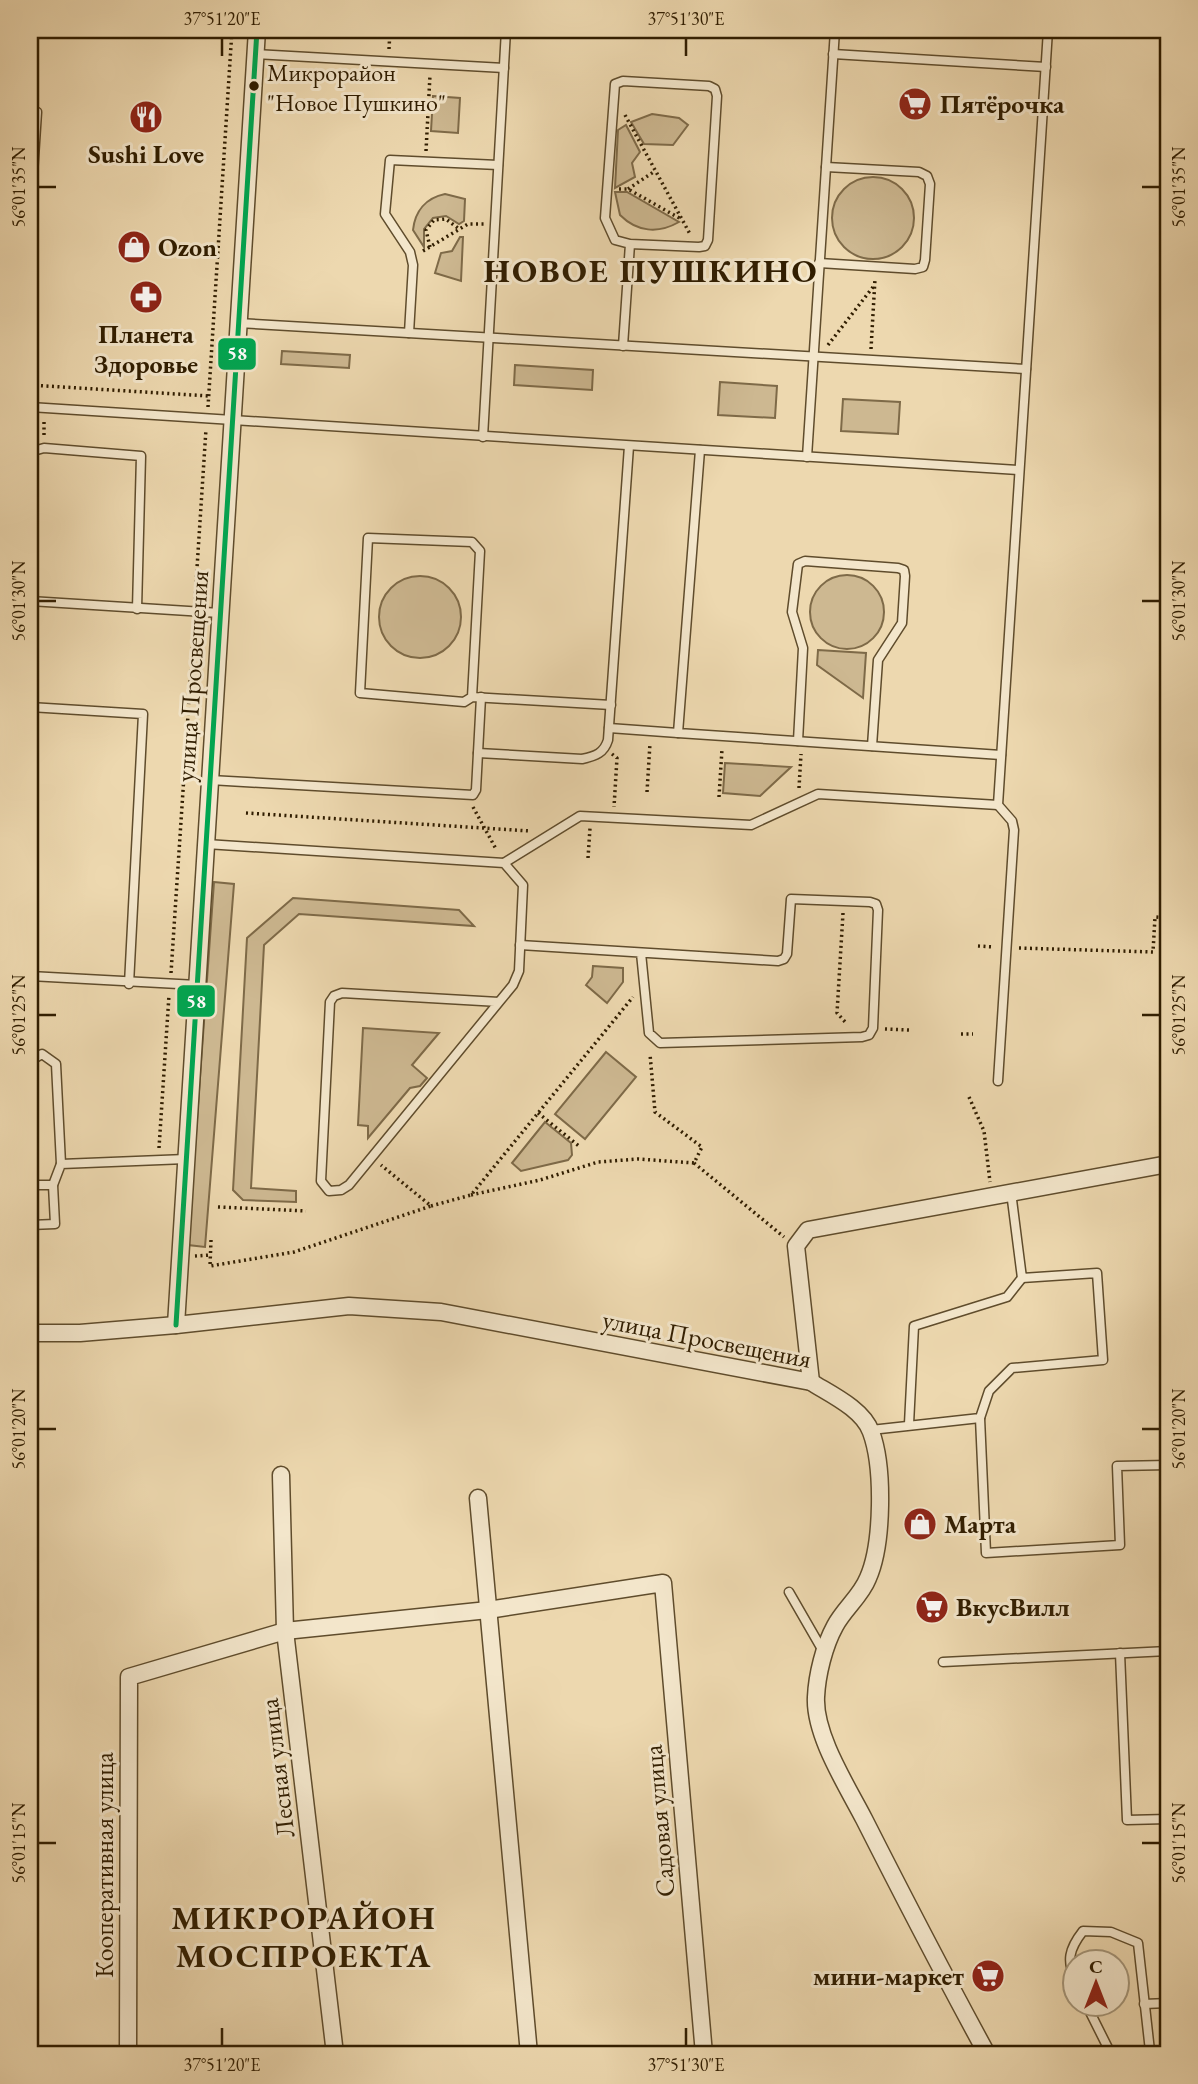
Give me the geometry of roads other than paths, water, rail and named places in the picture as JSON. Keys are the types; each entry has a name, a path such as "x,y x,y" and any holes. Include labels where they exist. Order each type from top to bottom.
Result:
{"street":[{"name":"улица Просвещения","path":"176,1325 257,30"},
{"path":"811,1382 796,1246 808,1230 1168,1164"},
{"name":"улица Просвещения","path":"30,1334 176,1325 349,1306 441,1312 811,1382 846,1404 871,1430"},
{"path":"871,1430 879,1485 876,1555 867,1581 835,1626 824,1653 816,1698 818,1720 922,1934 987,2054"},
{"name":"Лесная улица","path":"281,1475 285,1631 335,2054"},
{"path":"478,1498 529,2054"},
{"name":"Садовая улица","path":"488,1610 663,1583 704,2054"},
{"path":"285,1631 488,1610"},
{"name":"Кооперативная улица","path":"128,2054 129,1677 285,1631"}],"lane":[{"path":"483,437 506,30"},
{"path":"807,457 835,30"},
{"path":"998,1081 1014,830 1012,821 998,804 1048,31 1021,30"},
{"path":"255,54 504,68"},
{"path":"833,54 1046,66"},
{"path":"623,81 709,86 715,89 708,240 705,246 630,244 615,240 606,225 612,89 615,84 623,81"},
{"path":"30,111 37,111 30,220"},
{"path":"408,333 412,258 386,214 387,166 390,160 498,165"},
{"path":"819,263 923,267 930,184 927,176 919,172 826,167"},
{"path":"623,345 630,244"},
{"path":"238,323 1026,369"},
{"path":"30,407 1019,470"},
{"path":"478,753 582,759 596,756 605,749 611,705 629,446"},
{"path":"30,452 44,448 141,456 137,609"},
{"path":"678,733 700,450"},
{"path":"210,780 466,796 476,790 476,697 480,551 477,545 458,541 369,538 360,693 464,702 476,697 611,705"},
{"path":"800,741 803,648 792,612 795,570 798,564 805,561 904,570 903,617 878,660 872,746"},
{"path":"30,601 137,609 195,610 220,614"},
{"path":"30,707 143,714 129,984"},
{"path":"609,728 1001,755"},
{"path":"206,844 504,863 573,819 591,816 751,825 818,794 829,793 998,804"},
{"path":"499,1002 342,993 334,996 330,1002 321,1181 324,1188 335,1191 349,1185 499,1002 516,978 523,885 504,863"},
{"path":"520,946 641,953 778,961 787,954 791,899 870,902 876,904 878,910 873,1028 869,1035 859,1037 660,1043 649,1033 641,953"},
{"path":"30,976 129,984 197,985"},
{"path":"30,1061 43,1054 56,1063 61,1164 53,1185 55,1224 30,1225"},
{"path":"30,1148 31,1185 53,1185"},
{"path":"61,1164 186,1159"},
{"path":"909,1424 914,1326 1007,1297 1022,1278 1011,1192"},
{"path":"1022,1278 1097,1273 1103,1360 1012,1368 989,1391 979,1418 986,1553 1120,1545 1117,1466 1168,1465"},
{"path":"871,1430 979,1418"},
{"path":"789,1592 824,1653"},
{"path":"943,1662 1168,1651"},
{"path":"1120,1653 1128,1820 1168,1819"},
{"path":"1071,1948 1083,1931 1111,1932 1138,1943 1150,2051 1146,2054"},
{"path":"1144,2004 1168,2003"},
{"path":"1093,2018 1111,2054"}],"place":[{"name":"Микрорайон \"Новое Пушкино\"","path":"254,86"},
{"name":"Пятёрочка","path":"915,104"},
{"name":"Sushi Love","path":"146,117"},
{"name":"Ozon","path":"134,247"},
{"name":"Планета Здоровье","path":"146,297"},
{"name":"Марта","path":"920,1524"},
{"name":"ВкусВилл","path":"932,1607"},
{"name":"мини-маркет","path":"988,1976"}],"district":[{"name":"НОВОЕ ПУШКИНО","path":"651,270"},
{"name":"МИКРОРАЙОН МОСПРОЕКТА","path":"304,1936"}]}
